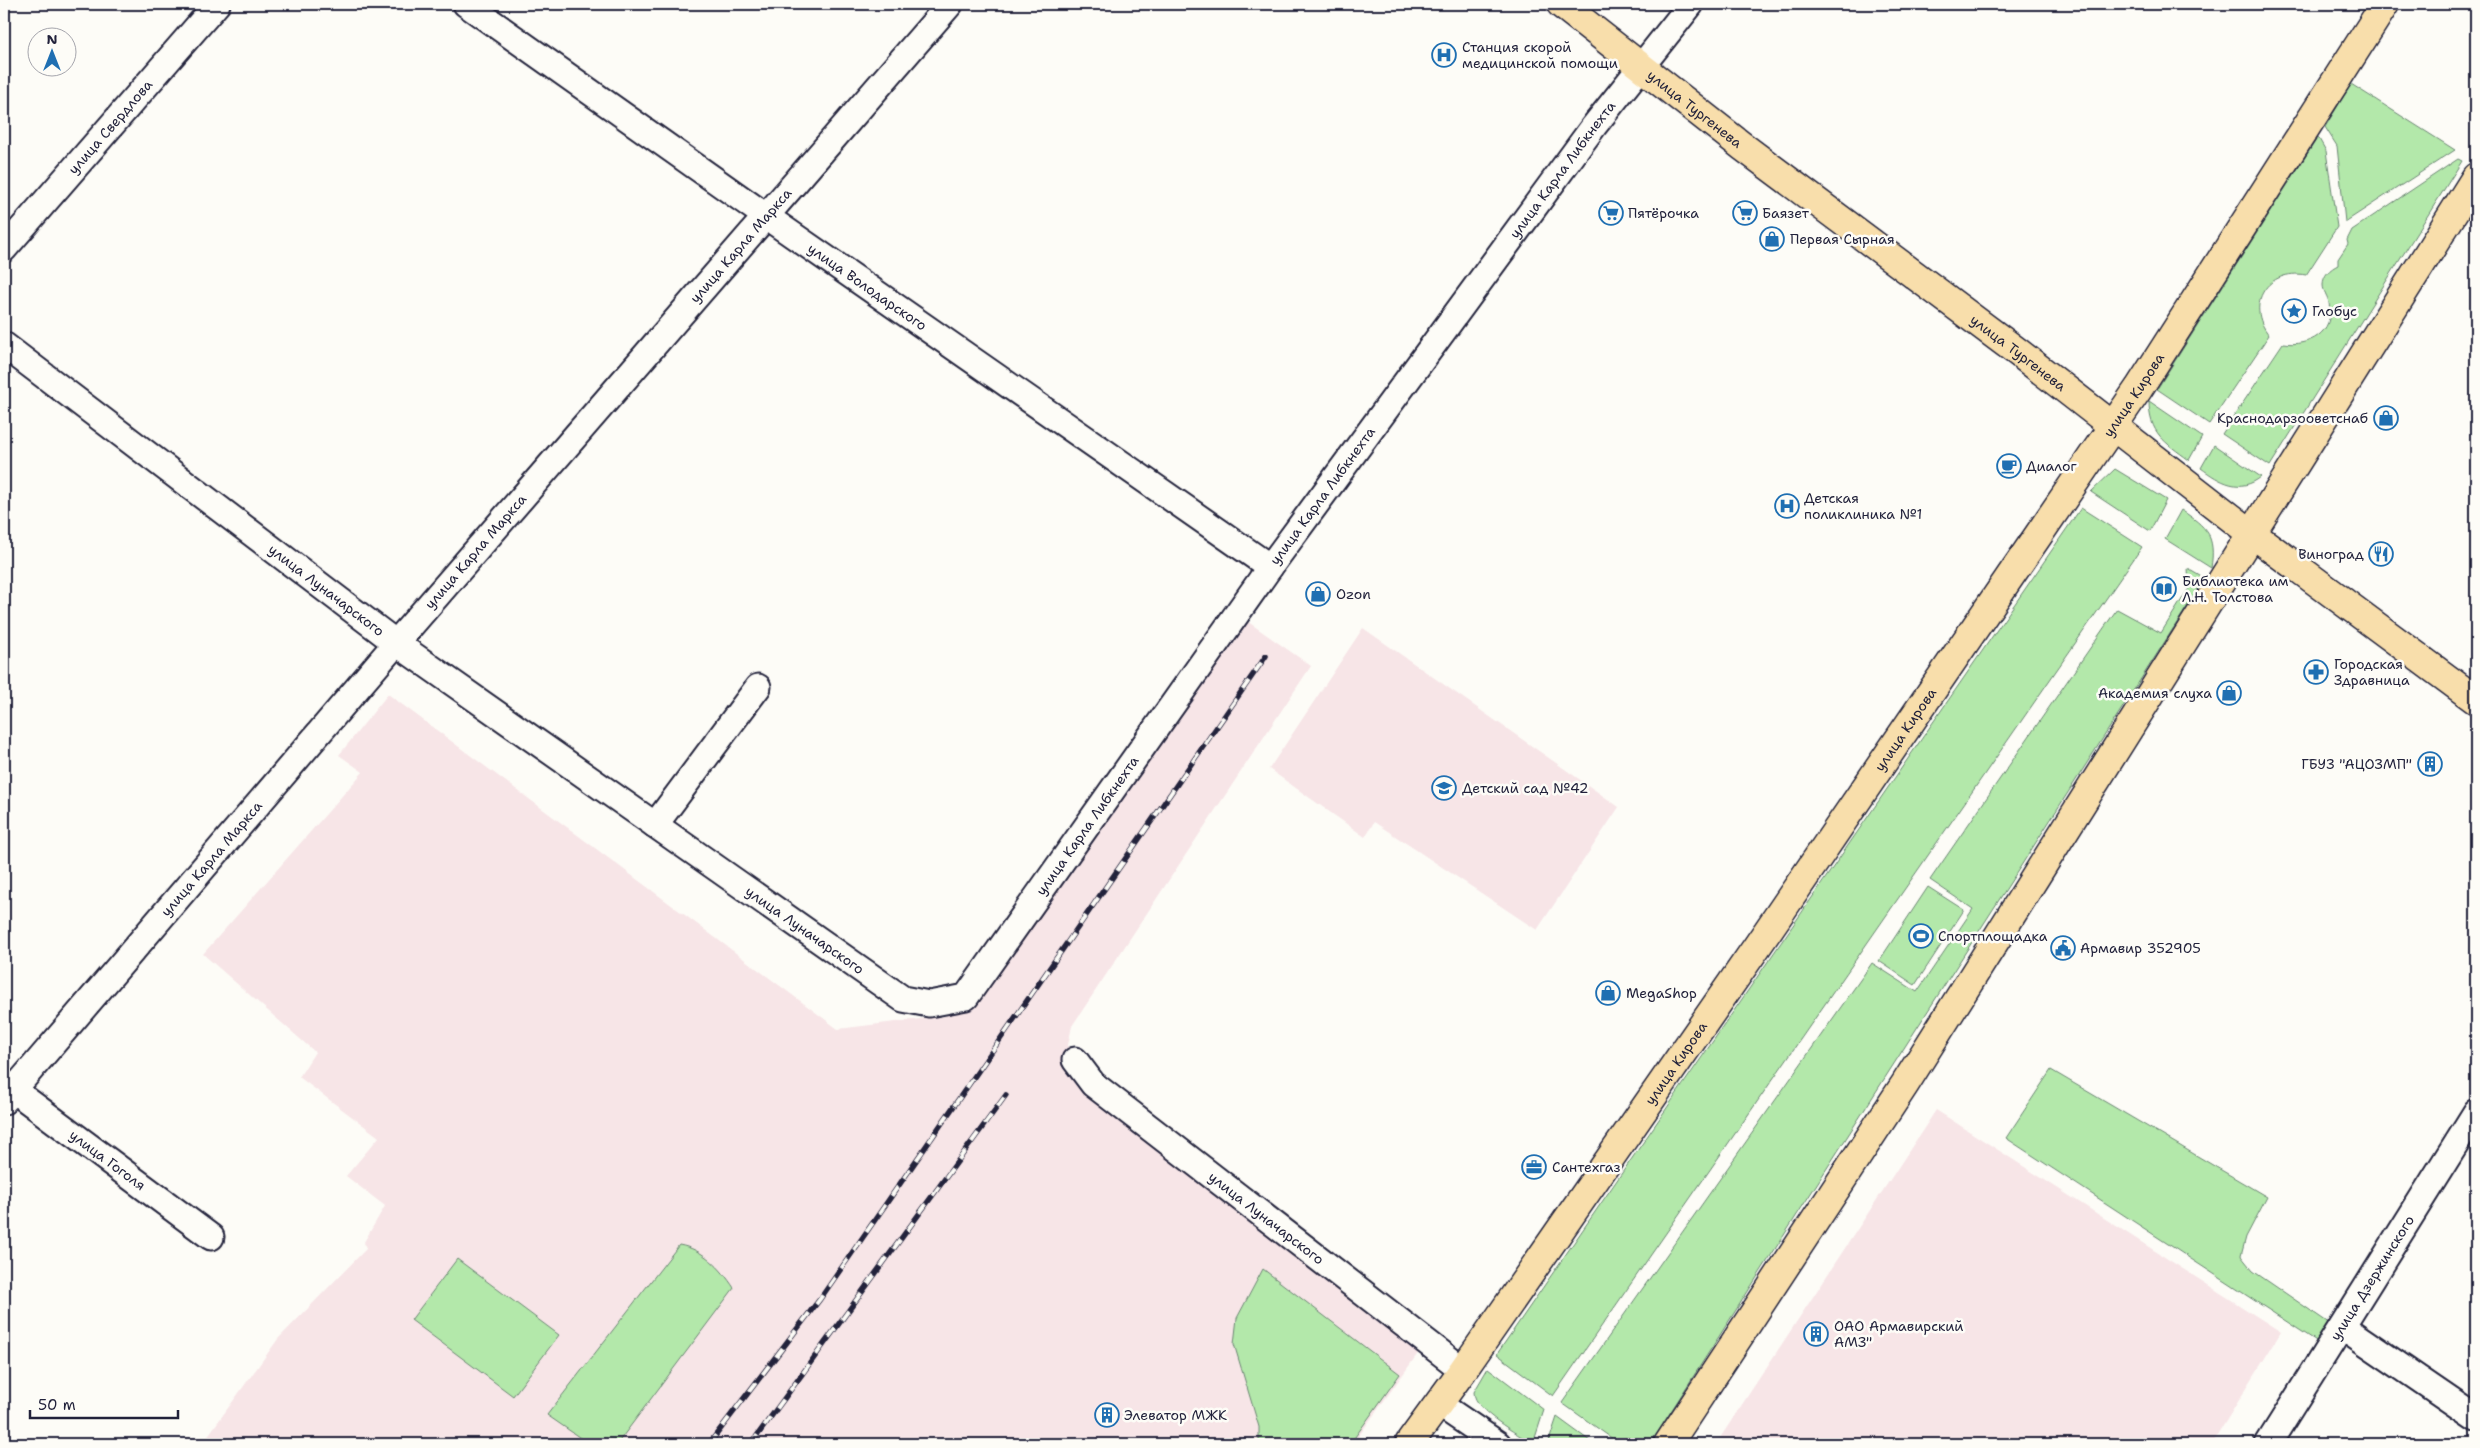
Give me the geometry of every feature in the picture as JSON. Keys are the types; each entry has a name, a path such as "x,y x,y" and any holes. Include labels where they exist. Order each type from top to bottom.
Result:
{"main road":[{"name":"улица Тургенева","path":"1561,4 1641,68 2113,426 2252,534 2476,700"},
{"name":"улица Кирова","path":"1409,1444 1463,1370 2113,426 2385,4"},
{"path":"1668,1444 1904,1084 2476,177"}],"street":[{"name":"улица Свердлова","path":"4,249 217,4"},
{"name":"улица Володарского","path":"466,4 766,217 1270,567"},
{"name":"улица Карла Маркса","path":"7,1091 950,4"},
{"name":"улица Карла Либкнехта","path":"966,997 1270,567 1594,126 1691,4"},
{"name":"улица Луначарского","path":"4,345 396,643 903,999 929,1004 966,997"},
{"path":"655,825 758,687"},
{"name":"улица Луначарского","path":"1075,1060 1092,1084 1463,1370"},
{"name":"улица Гоголя","path":"7,1091 211,1237"},
{"name":"улица Дзержинского","path":"2268,1444 2476,1112"},
{"path":"2343,1327 2476,1418"},
{"path":"1438,1404 1498,1444"}],"shaded area":[{"path":"1244,619 1311,666 1072,1026 1068,1045 1073,1068 1180,1168 1419,1352 1353,1444 202,1444 278,1339 366,1249 364,1242 385,1206 346,1176 379,1137 299,1077 315,1052 203,954 363,772 339,755 388,694 838,1029 945,1016 978,997"},
{"name":"Детский сад №42","path":"1363,628 1619,807 1537,930 1374,822 1365,837 1269,769"},
{"name":"ОАО Армавирский АМЗ\"","path":"1936,1110 2281,1332 2212,1444 1716,1444"}],"green space":[{"path":"2351,84 2455,150 2345,222 2337,146 2325,127"},
{"path":"2318,137 2326,151 2337,227 2306,275 2292,274 2281,277 2271,283 2264,291 2260,301 2259,312 2262,323 2269,335 2209,424 2157,389"},
{"path":"2458,159 2462,161 2270,466 2222,434 2283,343 2302,343 2318,336 2324,330 2330,313 2323,281 2330,270 2338,265 2338,259 2348,244 2347,240 2352,230"},
{"path":"2149,401 2202,437 2189,460 2166,442 2155,429"},
{"path":"2214,445 2261,477 2245,485 2230,484 2215,478 2201,468"},
{"path":"2115,469 2166,500 2150,531 2091,492"},
{"path":"2081,508 2142,547 1553,1396 1497,1354"},
{"path":"2181,510 2208,533 2212,548 2211,568 2165,539"},
{"path":"2188,569 2205,579 1650,1444 1620,1444 1562,1403 1872,963 1917,992 1973,909 1930,880 2117,609 2161,633 2189,588"},
{"name":"Спортплощадка","path":"1928,887 1964,910 1915,985 1879,961"},
{"path":"2051,1070 2267,1197 2246,1237 2241,1256 2253,1271 2336,1328 2324,1346 2006,1138"},
{"path":"679,1245 688,1247 711,1260 734,1288 617,1444 589,1444 547,1415"},
{"path":"457,1259 559,1335 513,1396 411,1320"},
{"path":"1263,1269 1400,1374 1350,1444 1259,1444 1259,1427 1234,1344 1237,1318"},
{"path":"1488,1368 1544,1410 1533,1444 1489,1414 1476,1399 1474,1392"},
{"path":"1557,1417 1594,1444 1548,1444"}],"railway":[{"path":"709,1444 820,1299 1266,656"},
{"path":"751,1444 1006,1095"}],"place":[{"name":"Станция скорой медицинской помощи","path":"1444,55"},
{"name":"Пятёрочка","path":"1611,213"},
{"name":"Баязет","path":"1745,213"},
{"name":"Первая Сырная","path":"1772,239"},
{"name":"Глобус","path":"2294,311"},
{"name":"Краснодарзооветснаб","path":"2386,418"},
{"name":"Диалог","path":"2009,466"},
{"name":"Детская поликлиника №1","path":"1787,506"},
{"name":"Виноград","path":"2381,554"},
{"name":"Библиотека им Л.Н. Толстова","path":"2164,589"},
{"name":"Ozon","path":"1318,594"},
{"name":"Городская Здравница","path":"2316,672"},
{"name":"Академия слуха","path":"2229,693"},
{"name":"ГБУЗ \"АЦОЗМП\"","path":"2430,764"},
{"name":"Детский сад №42","path":"1444,788"},
{"name":"Спортплощадка","path":"1921,936"},
{"name":"Армавир 352905","path":"2063,948"},
{"name":"MegaShop","path":"1608,993"},
{"name":"Сантехгаз","path":"1534,1167"},
{"name":"ОАО Армавирский АМЗ\"","path":"1816,1334"},
{"name":"Элеватор МЖК","path":"1107,1415"}]}
